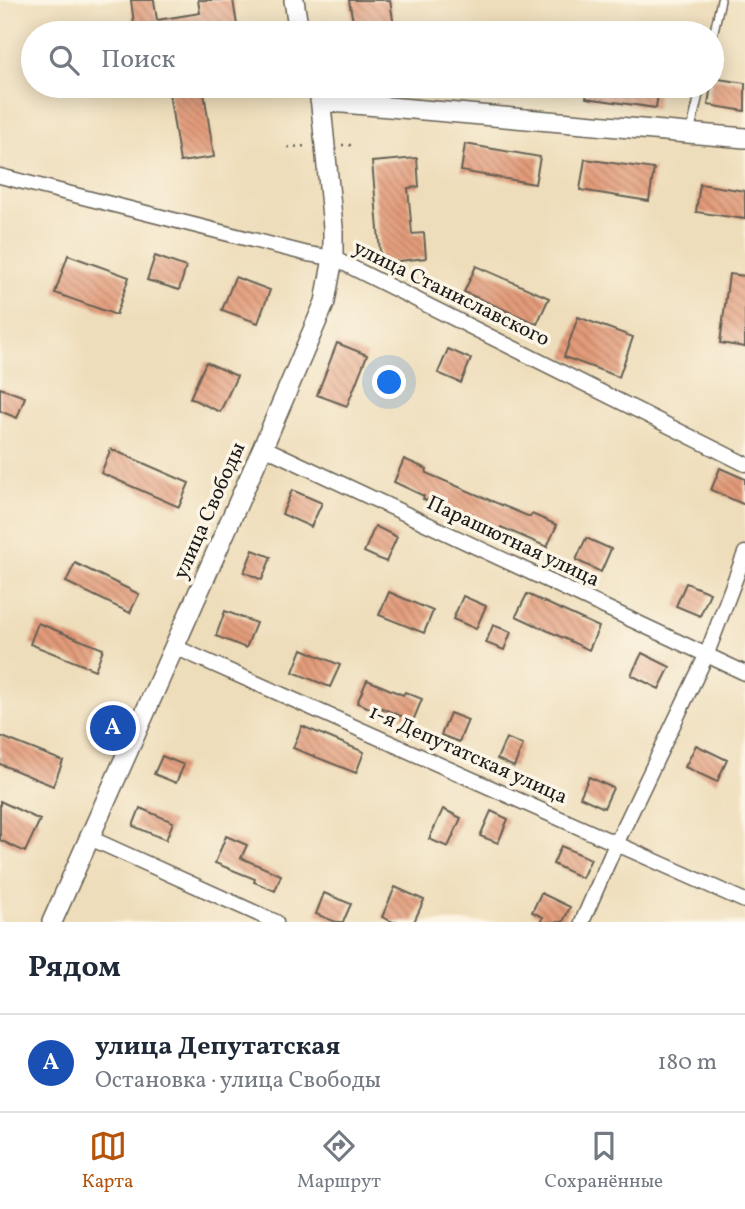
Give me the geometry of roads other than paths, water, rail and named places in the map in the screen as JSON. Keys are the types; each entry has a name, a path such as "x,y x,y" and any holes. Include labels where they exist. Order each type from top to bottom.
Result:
{"street":[{"path":"294,0 297,21"},
{"path":"306,0 309,21"},
{"name":"улица Свободы","path":"52,922 325,302 333,258 333,227 317,98"},
{"path":"377,98 745,138"},
{"name":"улица Станиславского","path":"0,176 333,258 745,464"},
{"name":"Парашютная улица","path":"263,447 745,673"},
{"path":"582,922 616,844 706,656 745,553"},
{"name":"1-я Депутатская улица","path":"175,647 745,901"},
{"path":"90,838 276,922"}],"lane":[{"path":"716,21 721,0"},
{"path":"690,134 698,98"}],"place":[{"name":"улица Депутатская","path":"113,728"}]}
